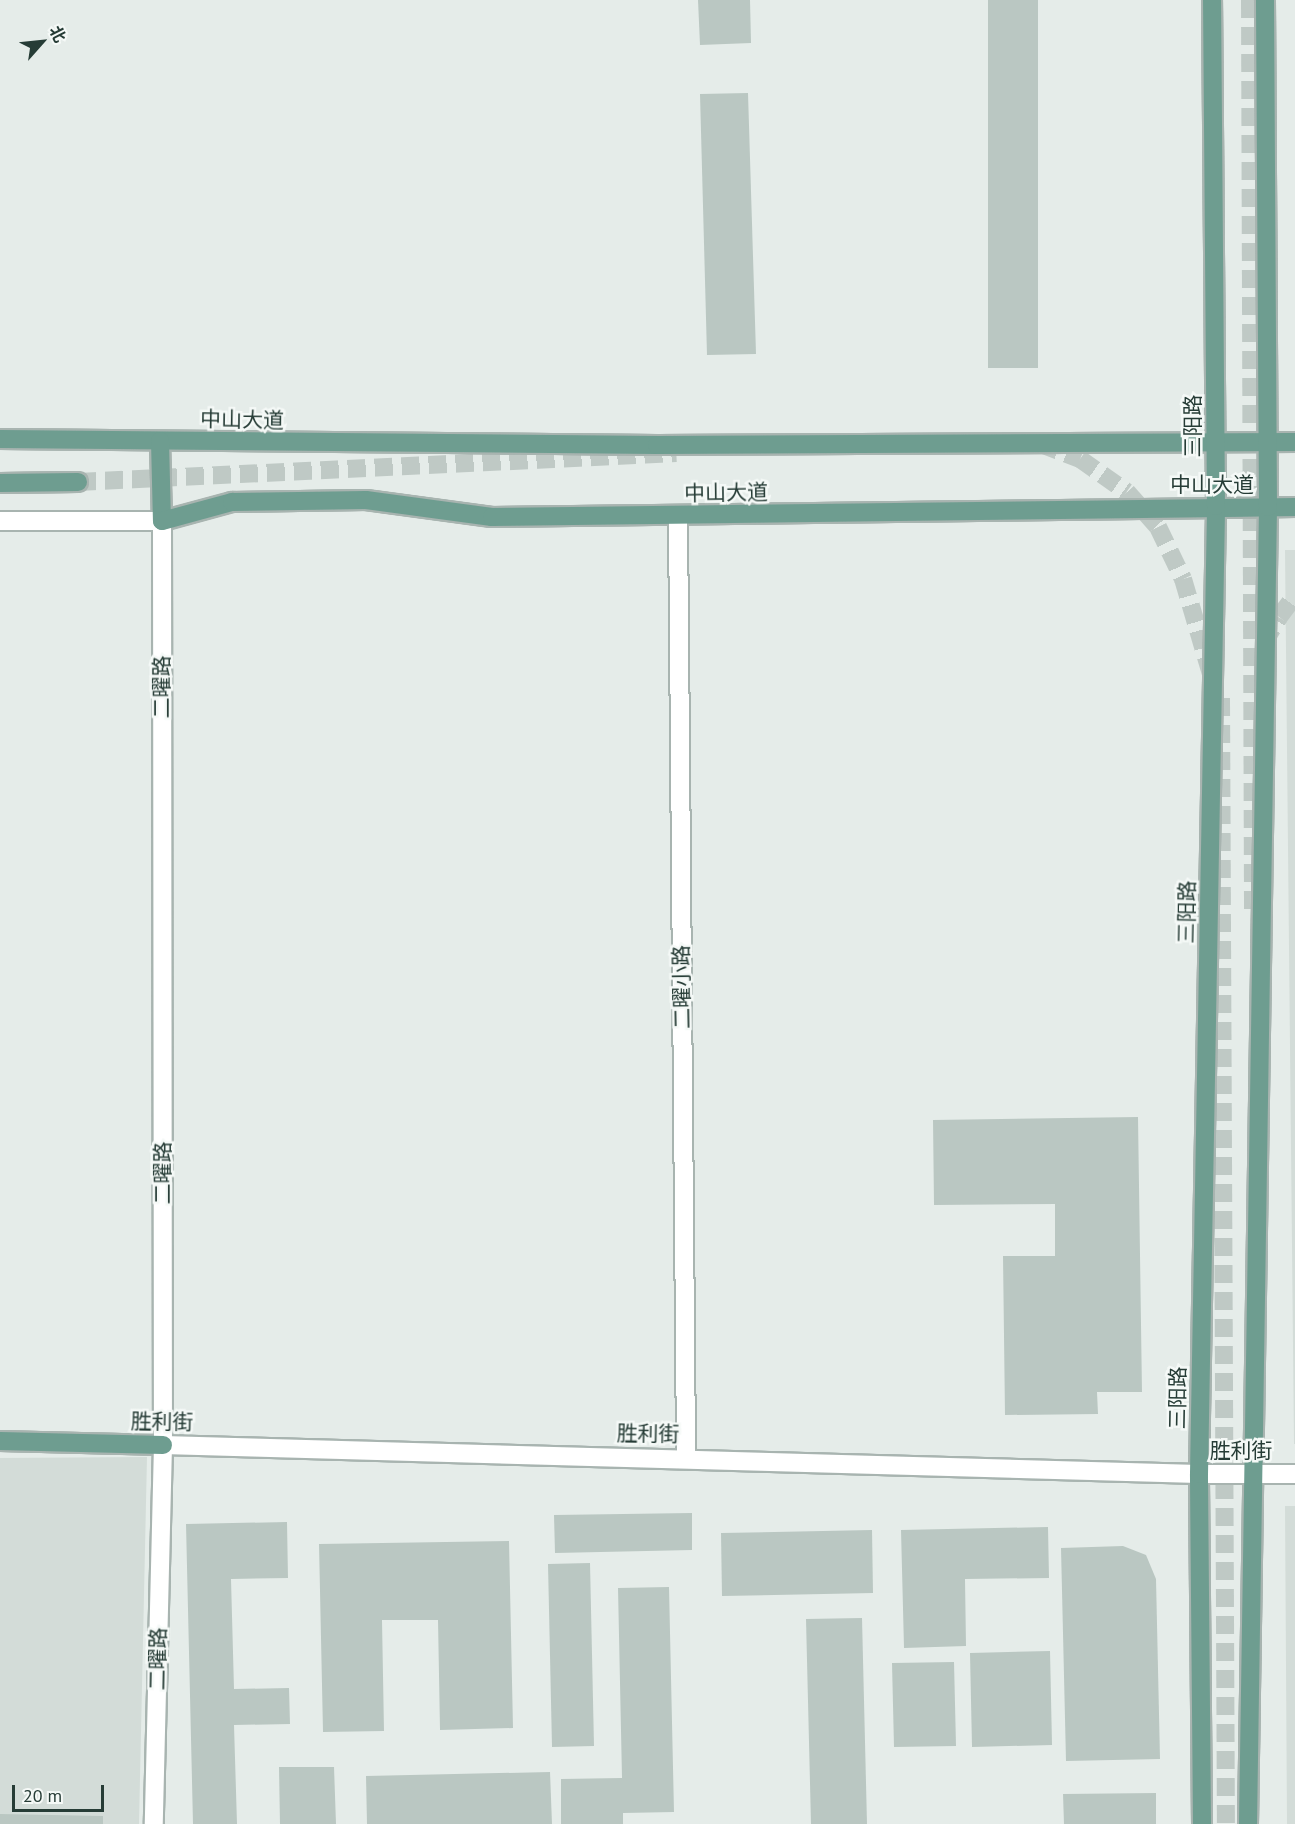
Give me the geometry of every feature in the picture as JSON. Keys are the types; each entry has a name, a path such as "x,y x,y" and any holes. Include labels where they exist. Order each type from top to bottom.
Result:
{"main road":[{"name":"三阳路","path":"1202,1824 1199,1474 1216,506 1212,0"},
{"path":"1248,1824 1268,507 1265,0"},
{"name":"中山大道","path":"0,439 657,445 1295,442"},
{"path":"160,441 162,522"},
{"path":"0,483 78,482"},
{"name":"中山大道","path":"162,522 232,502 366,500 492,517 678,517 1216,506 1295,507"},
{"name":"胜利街","path":"0,1441 164,1445"}],"street":[{"name":"二曜小路","path":"678,517 687,1458"},
{"name":"中山大道","path":"0,521 162,522"},
{"name":"二曜路","path":"154,1824 164,1445 162,522"},
{"name":"胜利街","path":"164,1445 1199,1474 1295,1474"}],"shaded area":[{"path":"1285,550 1295,550 1295,1444 1294,1444"},
{"path":"147,1457 139,1824 0,1824 0,1458"},
{"path":"1285,1506 1295,1506 1295,1824 1287,1824"}],"building":[{"path":"698,0 750,0 751,43 700,45"},
{"path":"988,0 1038,0 1038,368 988,368"},
{"path":"748,93 756,354 707,355 700,94"},
{"path":"1138,1117 1142,1392 1097,1392 1098,1414 1005,1415 1003,1256 1055,1256 1055,1204 934,1205 933,1120"},
{"path":"692,1513 692,1550 555,1553 554,1515"},
{"path":"287,1522 288,1578 231,1579 234,1689 289,1688 290,1724 234,1725 237,1824 193,1824 186,1524"},
{"path":"1048,1527 1049,1578 965,1579 966,1646 904,1648 901,1530"},
{"path":"872,1530 873,1593 722,1596 721,1533"},
{"path":"509,1541 513,1728 440,1730 438,1620 382,1620 384,1731 323,1732 319,1544"},
{"path":"1123,1546 1146,1555 1156,1579 1160,1759 1066,1761 1061,1548"},
{"path":"590,1563 594,1746 552,1747 548,1564"},
{"path":"669,1587 674,1812 623,1813 623,1824 561,1824 561,1779 622,1778 618,1588"},
{"path":"862,1618 867,1824 811,1824 806,1619"},
{"path":"1050,1651 1052,1745 972,1747 970,1653"},
{"path":"954,1662 956,1746 894,1747 892,1663"},
{"path":"279,1767 334,1767 336,1824 280,1824"},
{"path":"550,1772 552,1824 367,1824 366,1776"},
{"path":"1156,1793 1156,1824 1064,1824 1063,1794"},
{"path":"0,1814 103,1816 103,1824 0,1824"}],"tunnel":[{"path":"1250,0 1253,913"},
{"path":"1041,444 1080,459 1127,492 1158,527 1183,579 1211,674"},
{"path":"78,482 676,453"},
{"path":"1263,644 1295,596"},
{"path":"1221,698 1226,1824"}]}
